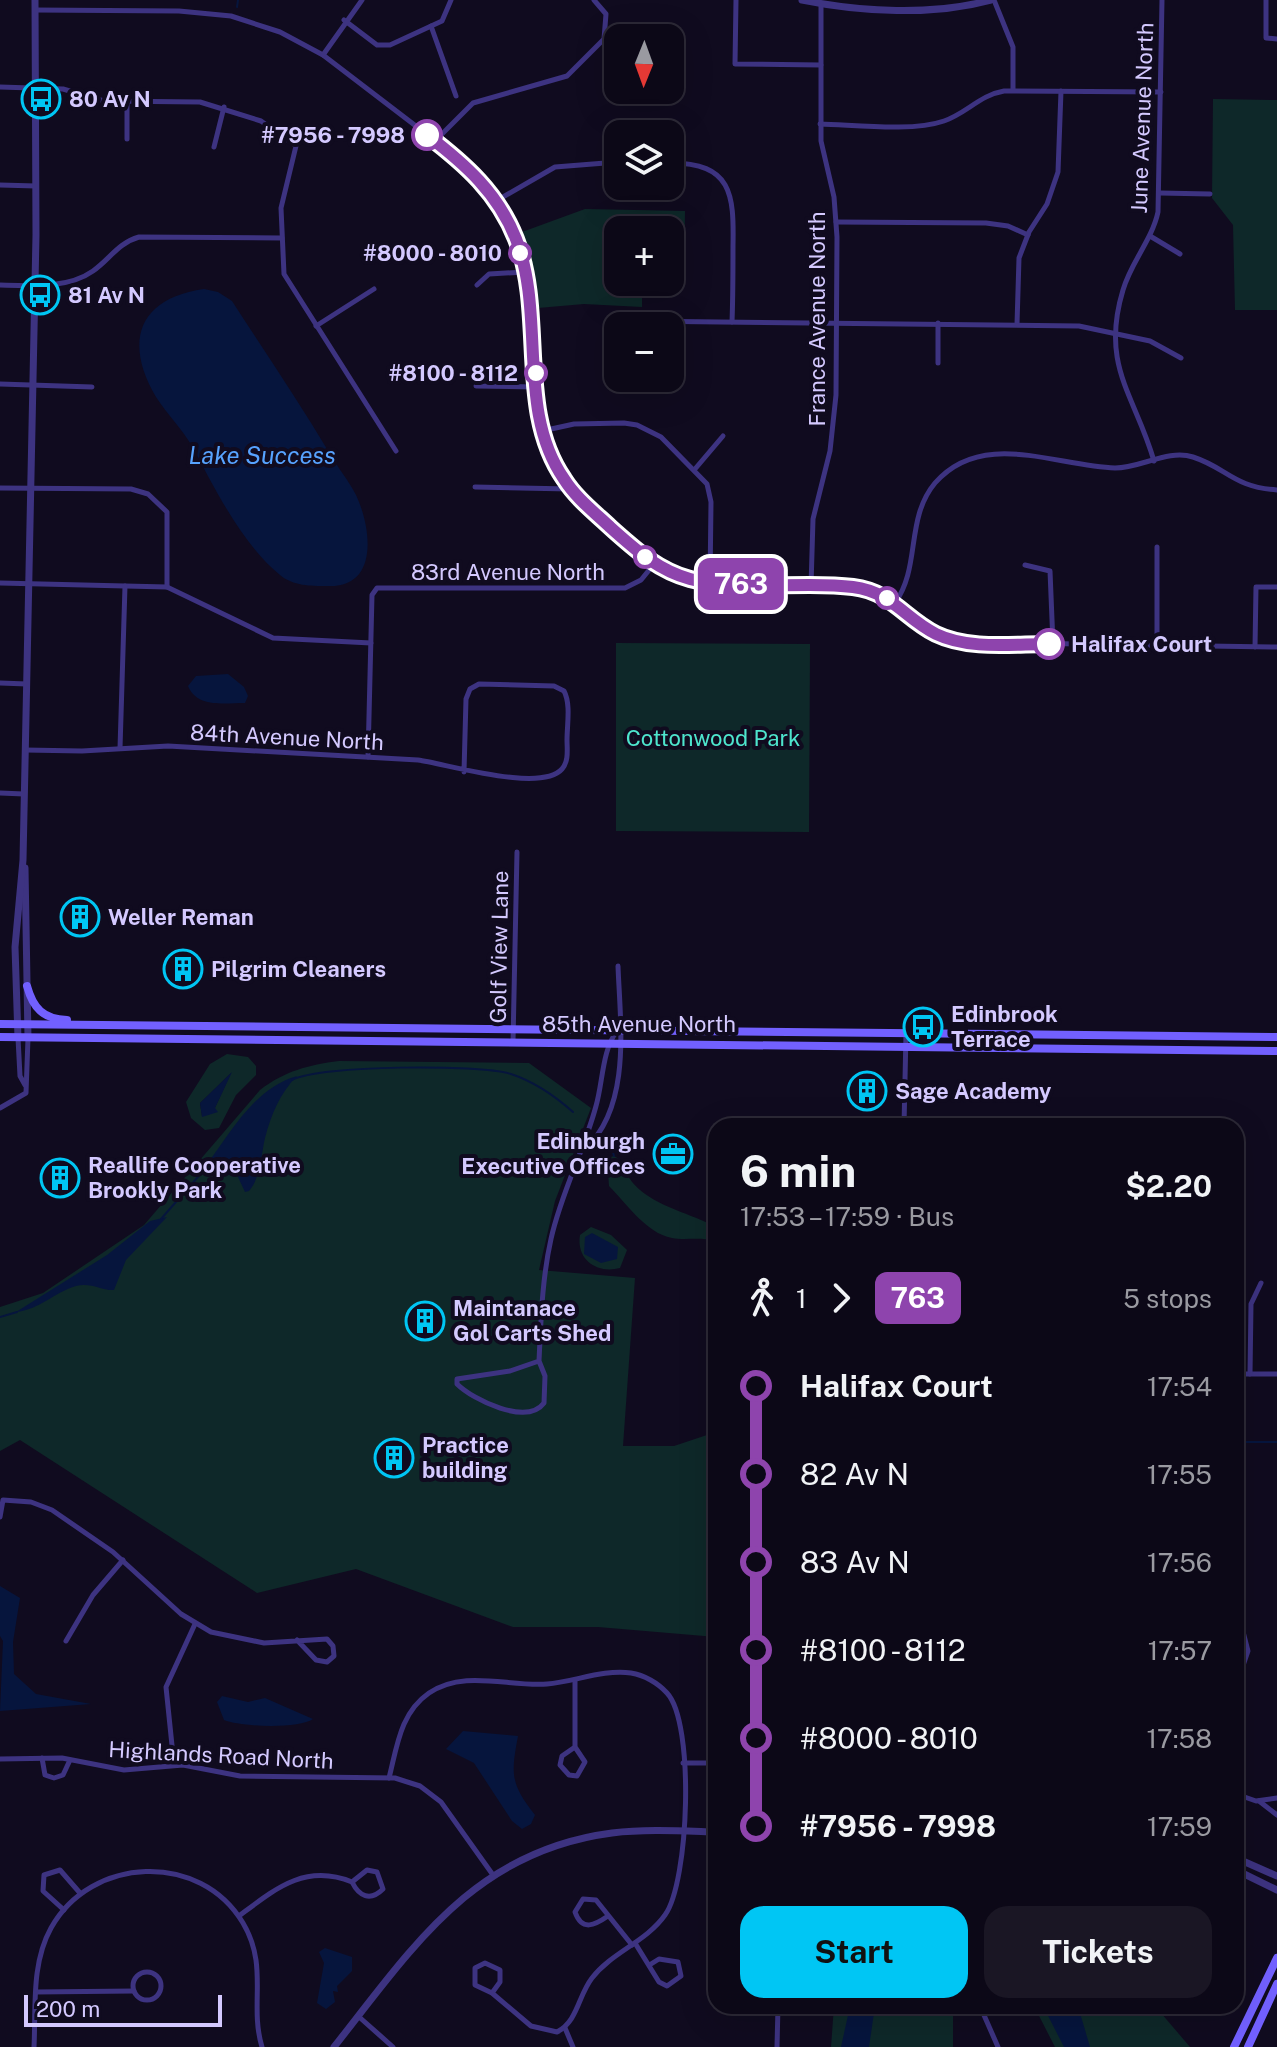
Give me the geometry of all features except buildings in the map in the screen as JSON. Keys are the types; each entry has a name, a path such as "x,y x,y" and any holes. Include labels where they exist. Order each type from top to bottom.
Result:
{"main road":[{"path":"27,986 34,1006 51,1018 92,1020 111,1025"},
{"name":"85th Avenue North","path":"0,1024 1277,1037"},
{"name":"85th Avenue North","path":"0,1037 1277,1051"},
{"path":"1234,2047 1277,1958"},
{"path":"1248,2047 1277,1984"}],"street":[{"path":"0,1108 26,1089 15,947 23,860 27,684 35,286 35,0"},
{"path":"323,55 344,20 362,0"},
{"path":"344,20 383,46 442,21 451,0"},
{"path":"435,141 473,103 567,76 604,39 606,14 594,0"},
{"path":"736,0 735,64 821,65"},
{"path":"802,0 881,9 960,6 992,0 1013,47 1013,90"},
{"name":"June Avenue North","path":"1154,461 1126,394 1116,333 1129,271 1156,223 1160,193 1162,0"},
{"path":"1266,0 1266,38 1277,39"},
{"name":"France Avenue North","path":"811,586 813,519 835,423 837,322 836,222 820,124 821,4"},
{"path":"35,10 179,11 231,16 280,32 323,55 473,173 496,201 517,241 525,272 542,431 554,463 571,489 654,564 688,579 710,583 855,587 895,603 922,625 957,642 1277,647"},
{"path":"431,26 456,96"},
{"path":"0,87 63,89 89,99 200,102 261,121 296,146 283,190 284,274 396,451"},
{"path":"820,124 931,124 953,117 983,97 1013,90 1161,92"},
{"path":"1017,324 1018,269 1028,235 1047,204 1058,172 1061,91"},
{"path":"127,101 127,139"},
{"path":"214,147 224,107"},
{"path":"496,201 555,167 604,163"},
{"path":"684,164 696,164 722,179 733,200 732,322"},
{"path":"0,185 36,186"},
{"path":"1160,193 1210,194"},
{"path":"836,222 986,223 1008,226 1028,235"},
{"path":"1150,236 1180,254"},
{"path":"0,285 35,286 80,279 121,245 139,237 282,238"},
{"path":"477,285 489,274 525,272"},
{"path":"316,326 374,289"},
{"path":"684,322 1079,326 1150,341 1181,358"},
{"path":"938,323 938,363"},
{"path":"0,384 92,387"},
{"path":"476,386 537,387"},
{"path":"542,431 574,424 637,425 661,437 707,484 711,502 710,583"},
{"path":"695,469 723,436"},
{"path":"1021,455 1023,446"},
{"path":"895,603 909,577 915,524 935,484 970,459 999,453 1115,468 1170,456 1192,457 1244,485 1277,490"},
{"path":"475,487 571,489"},
{"path":"0,488 131,489 160,503 168,518 167,587"},
{"path":"1157,547 1157,646"},
{"name":"83rd Avenue North","path":"371,643 372,595 382,587 625,588 641,580 654,564"},
{"path":"1025,565 1050,571 1053,644"},
{"path":"0,583 167,587 273,638 371,643 368,757"},
{"path":"120,748 125,586"},
{"path":"1255,647 1256,587 1277,587"},
{"path":"0,683 27,684"},
{"name":"84th Avenue North","path":"25,750 203,747 430,762 464,772 546,777 561,771 567,756 567,696 554,686 479,684 470,689 466,699 464,772"},
{"path":"0,793 24,794"},
{"name":"Golf View Lane","path":"513,1042 517,852"},
{"path":"22,1025 27,986 28,885 23,860"},
{"path":"585,1148 595,1140 606,1117 616,1083 621,1042 618,1029 618,966"},
{"path":"539,1361 510,1371 457,1379 458,1386 517,1414 535,1411 544,1403 545,1376 539,1361 551,1239 564,1196 585,1148 603,1081 608,1042 618,1029"},
{"path":"904,1118 906,1032"},
{"path":"603,1081 616,1083"},
{"path":"1250,1374 1251,1304 1261,1283"},
{"path":"1244,1374 1277,1374"},
{"path":"473,1394 477,1376"},
{"path":"0,1517 3,1500 31,1502 52,1510 123,1560 195,1624 246,1642 297,1640 327,1639 333,1646 334,1656 327,1662 316,1660 297,1640"},
{"path":"66,1641 93,1595 123,1560"},
{"path":"174,1765 166,1687 195,1624"},
{"path":"1244,1635 1248,1651 1244,1663"},
{"path":"389,1778 398,1738 410,1712 419,1701 443,1685 471,1679 529,1685 620,1672 656,1683 674,1702 679,1713 683,1763 682,1870 677,1892 664,1917 594,1975 565,2028 550,2033 531,2026 492,1993 475,1985 475,1968 485,1963 500,1970 500,1982 492,1993"},
{"path":"575,1680 575,1747 585,1762 577,1776 569,1775 560,1765 562,1756 575,1747"},
{"path":"42,1758 43,1771 54,1778 63,1775 70,1760"},
{"name":"Highlands Road North","path":"0,1759 70,1760 124,1770 174,1765 240,1776 389,1778 420,1786 441,1802 493,1875"},
{"path":"683,1763 708,1763"},
{"path":"1244,1796 1259,1801 1277,1815"},
{"path":"1259,1801 1277,1798"},
{"path":"334,2047 429,1927 461,1897 493,1875 546,1849 592,1837 634,1831 708,1832"},
{"path":"1244,1862 1277,1876"},
{"path":"64,1910 43,1891 44,1875 60,1870 80,1893"},
{"path":"34,2047 36,1992 44,1944 64,1910 80,1893 117,1875 151,1870 169,1872 202,1884 239,1916 253,1942 259,1968 262,2047"},
{"path":"367,1870 377,1872 383,1889 376,1896 366,1897 357,1893 352,1882 367,1870"},
{"path":"239,1916 293,1879 321,1874 352,1882"},
{"path":"1244,1874 1277,1890"},
{"path":"608,1916 595,1925 585,1926 578,1921 575,1912 577,1905 590,1898 596,1900 651,1964 659,1982 667,1986 681,1976 678,1962 659,1959 651,1964"},
{"path":"36,1992 134,1991 140,1998 153,1999 161,1988 159,1979 152,1973 139,1975 134,1982 134,1991"},
{"path":"777,2047 778,2014"},
{"path":"984,2014 998,2047"},
{"path":"358,2016 393,2047"},
{"path":"565,2028 573,2047"}],"green space":[{"path":"1213,99 1277,100 1277,310 1235,310 1233,225 1212,198"},
{"path":"585,209 685,211 684,283 684,216 604,216 604,296 642,296 642,307 584,304 538,308 531,262 522,232"},
{"name":"Cottonwood Park","path":"616,643 810,644 809,832 616,831"},
{"path":"227,1054 248,1057 256,1066 256,1075 236,1095 219,1128 205,1130 191,1118 186,1102 210,1064","holes":["231,1073 213,1112 202,1116 200,1103"]},
{"path":"339,1061 529,1063 591,1108 555,1201 539,1270 635,1278 623,1446 674,1446 708,1435 708,1636 598,1627 513,1627 356,1569 257,1593 20,1440 0,1451 0,1307 43,1293 144,1225 260,1090 297,1070"},
{"path":"614,1156 622,1161 628,1175 647,1196 708,1224 708,1240 672,1238 645,1224 609,1186 607,1158"},
{"path":"591,1227 611,1235 627,1250 620,1268 596,1267 585,1258 581,1252 580,1235"},
{"path":"833,2014 953,2014 953,2047 831,2047"},
{"path":"1038,2014 1162,2014 1190,2047 1055,2047"}],"water":[{"name":"Lake Success","path":"204,289 218,292 232,301 356,495 366,524 367,554 355,578 343,584 320,586 296,583 285,579 266,562 230,515 192,446 156,397 146,377 140,358 143,325 164,302"},
{"path":"228,674 244,687 248,696 245,703 204,701 188,686 196,676"},
{"path":"232,1072 215,1108 218,1112 202,1117 200,1103"},
{"path":"297,1076 273,1113 258,1173 249,1191 245,1192 231,1162 217,1162 202,1171 254,1103 281,1082"},
{"path":"167,1217 126,1260 114,1290 76,1286 32,1308 16,1312 107,1255 150,1221"},
{"path":"592,1233 618,1247 617,1259 601,1263 584,1254 585,1237"},
{"path":"0,1586 20,1598 13,1642 14,1674 36,1694 91,1704 0,1711 3,1641 0,1636"},
{"path":"222,1696 248,1702 265,1698 313,1719 283,1726 224,1720 217,1702"},
{"path":"463,1731 518,1736 514,1778 535,1815 531,1824 522,1829 512,1821 474,1763 446,1749"},
{"path":"325,1948 352,1957 352,1971 337,1986 338,1992 333,1991 335,2002 326,2009 317,2003 324,1963 319,1952"},
{"path":"848,2014 874,2014 869,2047 841,2047"},
{"path":"1047,2014 1080,2014 1090,2047 1064,2047"}],"waterway":[{"path":"237,7 238,0"},
{"path":"292,1080 334,1071 365,1069 494,1071 528,1081 573,1112"},
{"path":"610,1142 614,1156"},
{"path":"161,1219 204,1170"},
{"path":"0,1317 17,1312"},
{"path":"1244,1442 1277,1442"}],"bus line":[{"name":"763","path":"427,135 459,159 487,188 517,241 529,291 538,410 554,463 575,493 641,554 671,572 706,583 840,586 871,591 898,605 935,633 957,642 1049,644"}],"place":[{"name":"80 Av N","path":"41,99"},
{"name":"#7956 - 7998","path":"427,135"},
{"name":"#8000 - 8010","path":"520,253"},
{"name":"81 Av N","path":"40,295"},
{"name":"#8100 - 8112","path":"536,373"},
{"name":"Halifax Court","path":"1049,644"},
{"name":"Weller Reman","path":"80,917"},
{"name":"Pilgrim Cleaners","path":"183,969"},
{"name":"Edinbrook Terrace","path":"923,1027"},
{"name":"Sage Academy","path":"867,1091"},
{"name":"Edinburgh Executive Offices","path":"673,1154"},
{"name":"Reallife Cooperative Brookly Park","path":"60,1178"},
{"name":"Maintanace Gol Carts Shed","path":"425,1321"},
{"name":"Practice building","path":"394,1458"}]}
